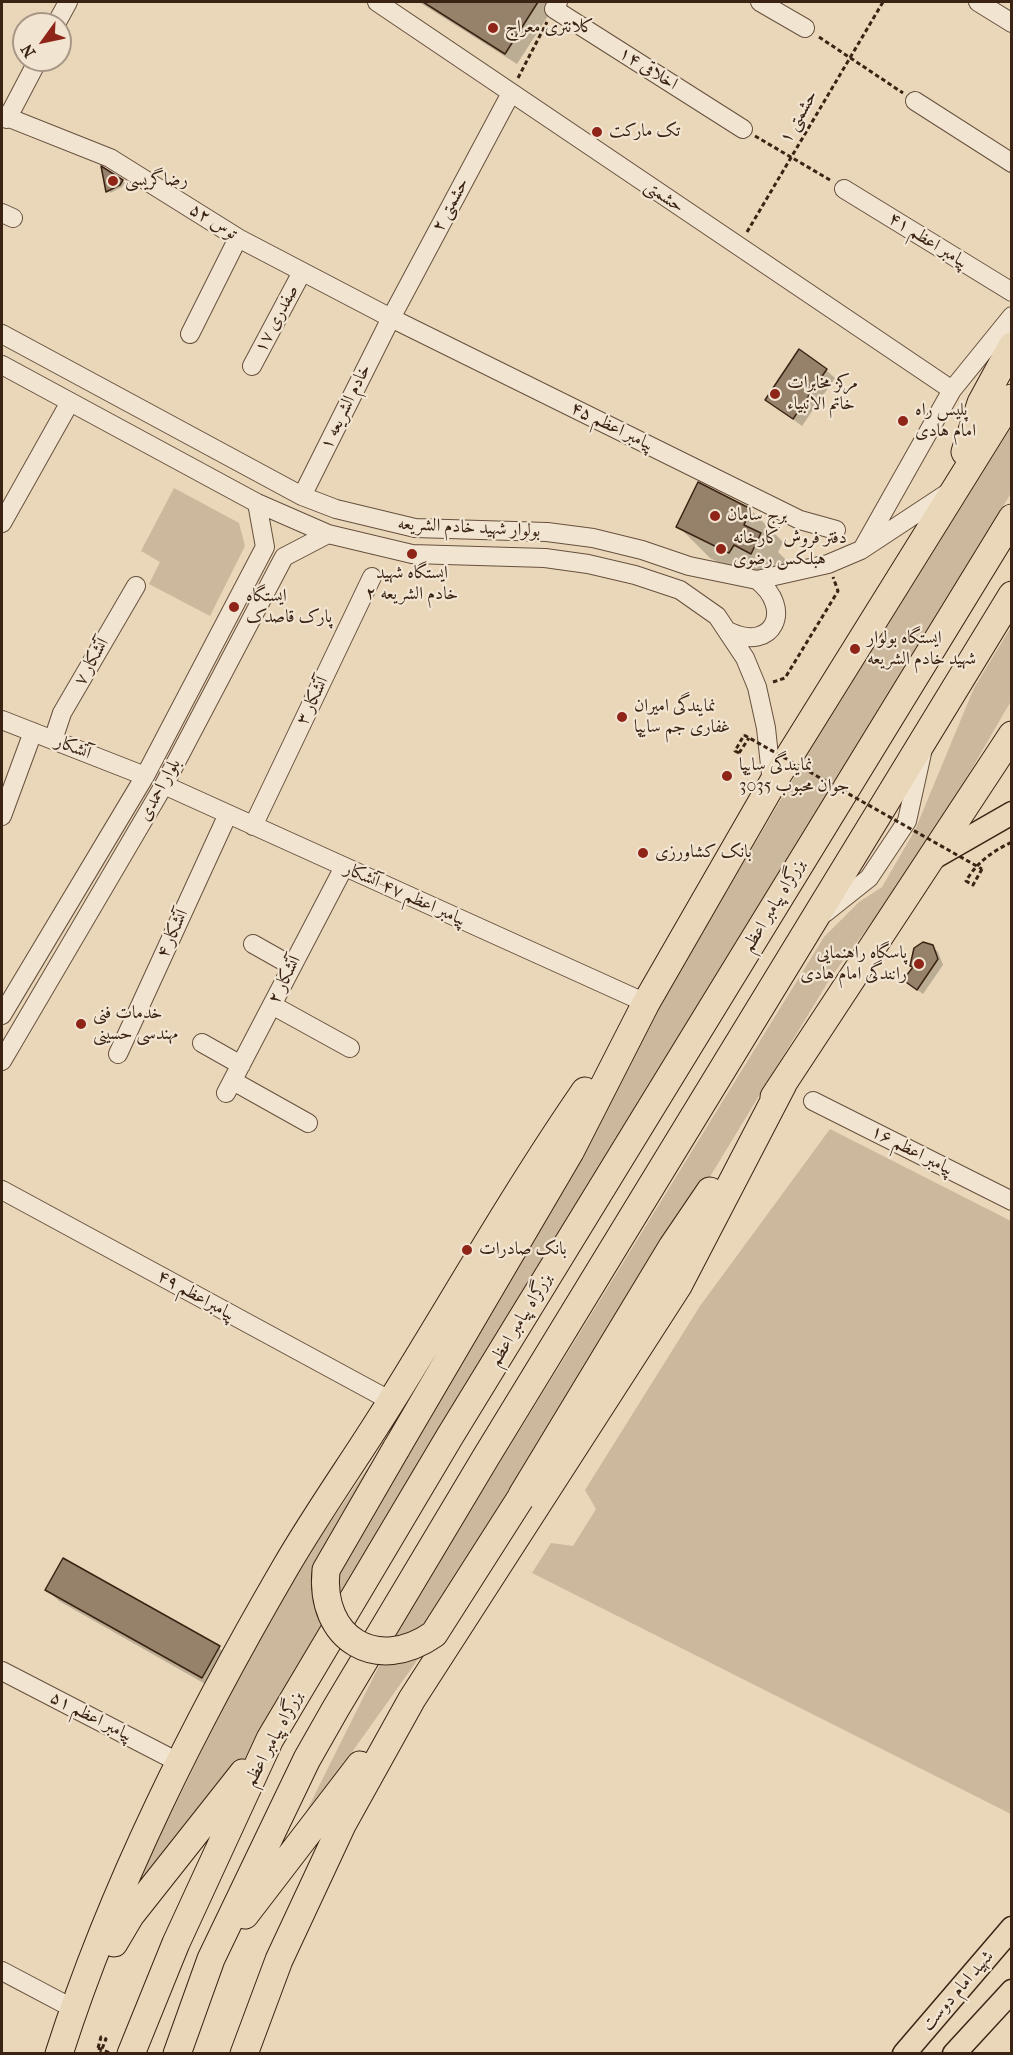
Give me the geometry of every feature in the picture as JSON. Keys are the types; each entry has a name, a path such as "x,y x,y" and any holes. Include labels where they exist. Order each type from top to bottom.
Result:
{"highway":[{"path":"952,490 981,403 1011,346"},
{"path":"1011,398 772,784 646,1003 570,1152 326,1570 324,1591 329,1612 340,1630 356,1643 376,1651 397,1652 417,1646 434,1634 520,1498 672,1247 783,1084 1011,735"},
{"name":"بزرگراه پیامبر اعظم","path":"131,2054 176,1943 270,1739 450,1436 1011,518"},
{"path":"177,2054 211,1959 307,1759 336,1707 1011,594"},
{"path":"59,2054 74,2009 142,1840 180,1763 285,1568 391,1401 545,1148 646,1003"},
{"path":"244,2054 279,1960 342,1825 412,1699 678,1286 783,1084"},
{"path":"211,1959 412,1699"},
{"path":"74,2009 130,1916 270,1739"}],"main road":[{"path":"929,861 1011,813"},
{"name":"شهید امام دوست","path":"904,2054 1011,1928"},
{"path":"954,2054 1009,1997"}],"street":[{"name":"حشمتی","path":"377,2 952,390"},
{"path":"760,2 805,28"},
{"path":"978,2 1011,22"},
{"name":"اخلاقی ۱۴","path":"556,5 743,129"},
{"path":"4,117 31,72"},
{"name":"حشمتی ۲","path":"391,318 511,93"},
{"path":"915,100 1011,163"},
{"name":"توس ۵۲","path":"4,117 110,158 238,238 391,318"},
{"name":"پیامبر اعظم ۴۱","path":"844,189 1011,292"},
{"path":"190,334 238,238"},
{"name":"صفدری ۱۷","path":"252,366 302,272"},
{"path":"861,550 952,390 1011,316"},
{"name":"خادم الشریعه ۱","path":"302,496 391,318"},
{"name":"پیامبر اعظم ۴۵","path":"391,318 801,520 836,530"},
{"name":"بولوار شهید خادم الشریعه","path":"2,334 302,496 345,512 415,528 547,532 593,538 642,550 689,566 757,579 828,564 861,550 952,490"},
{"name":"بولوار شهید خادم الشریعه","path":"2,365 257,503 328,534 412,554 545,558 588,564 635,574 680,590 717,616 730,633 757,687 766,728 772,784"},
{"path":"2,523 70,402"},
{"path":"257,503 265,547 274,548 284,557 328,534"},
{"name":"بلوار احمدی","path":"2,1015 145,776 265,547"},
{"name":"بلوار احمدی","path":"2,1061 164,786 284,557"},
{"name":"آتشکار ۳","path":"253,826 372,577"},
{"path":"730,633 743,638 757,638 769,630 776,618 777,603 770,590 757,579"},
{"name":"آتشکار ۷","path":"53,740 62,713 136,586"},
{"name":"آتشکار","path":"2,720 145,776"},
{"path":"2,816 33,732"},
{"name":"پیامبر اعظم ۴۷-آتشکار","path":"164,786 646,1003"},
{"name":"آتشکار ۴","path":"118,1054 228,814"},
{"name":"آتشکار ۲","path":"233,1080 344,867"},
{"path":"253,944 292,966"},
{"path":"272,1005 350,1048"},
{"path":"201,1043 233,1080 308,1122"},
{"name":"پیامبر اعظم ۱۶","path":"813,1101 1011,1201"},
{"name":"پیامبراعظم ۴۹","path":"2,1190 391,1401"},
{"name":"پیامبر اعظم ۵۱","path":"2,1671 180,1763"},
{"path":"2,1971 74,2009"}],"path":[{"name":"حشمتی ۱","path":"738,247 883,2"},
{"path":"511,93 556,5"},
{"path":"805,28 915,100"},
{"path":"743,129 844,189"},
{"path":"757,687 785,678 838,591 828,564"},
{"path":"739,753 735,751 744,735 982,869 973,885 966,881 972,870 993,851 1011,842"},
{"path":"100,2054 106,2039 101,2037 98,2048 112,2054"}],"shaded area":[{"path":"1011,424 1011,493 354,1573 261,1738 125,1907 276,1601 378,1453 402,1458 552,1210 651,1020 922,560"},
{"path":"174,488 239,523 245,546 210,616 149,584 160,562 141,551"},
{"path":"1011,627 1011,701 922,855 831,977 414,1665 298,1828 399,1626 824,937 859,902 882,887 915,830 974,688"},
{"path":"830,1129 1011,1221 1011,1814 532,1573 551,1543 573,1546 596,1509 585,1490 700,1306"}],"building":[{"name":"کلانتری معراج","path":"423,2 538,2 505,54"},
{"name":"رضاگریسی","path":"101,166 123,180 120,185 106,192"},
{"path":"799,349 827,369 793,419 765,400"},
{"name":"برج سامان","path":"698,482 751,509 744,525 761,533 751,554 734,545 729,553 676,527"},
{"path":"923,942 933,945 938,959 917,990 903,980 913,967 910,966 914,948"},
{"path":"63,1558 220,1646 202,1678 45,1590"}],"place":[{"name":"کلانتری معراج","path":"493,28"},
{"name":"تک مارکت","path":"597,132"},
{"name":"رضاگریسی","path":"113,181"},
{"name":"مرکز مخابرات خاتم الانبیاء","path":"775,394"},
{"name":"پلیس راه امام هادی","path":"903,421"},
{"name":"برج سامان","path":"715,516"},
{"name":"دفتر فروش کارخانه هبلکس رضوی","path":"721,549"},
{"name":"ایستگاه شهید خادم الشریعه ۲","path":"412,554"},
{"name":"ایستگاه پارک قاصدک","path":"234,607"},
{"name":"ایستگاه بولوار شهید خادم الشریعه","path":"855,649"},
{"name":"نمایندگی امیران غفاری جم سایپا","path":"622,717"},
{"name":"نمایندگی سایپا جوان محبوب 3035","path":"727,776"},
{"name":"بانک کشاورزی","path":"643,853"},
{"name":"پاسگاه راهنمایی رانندگی امام هادی","path":"919,964"},
{"name":"خدمات فنی مهندسی حسینی","path":"81,1024"},
{"name":"بانک صادرات","path":"467,1250"}]}
